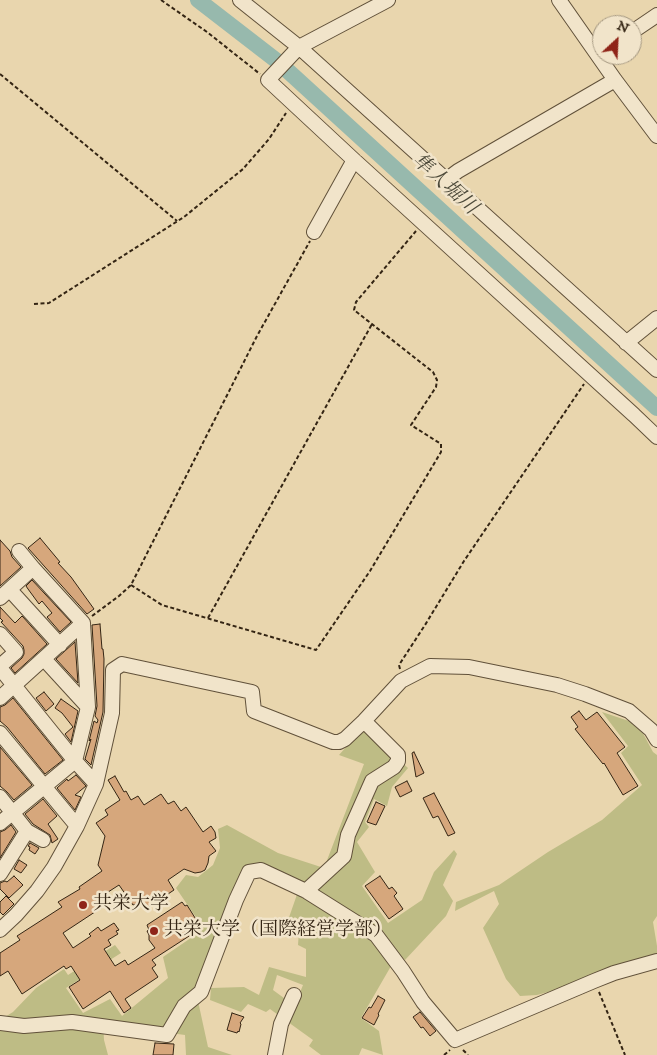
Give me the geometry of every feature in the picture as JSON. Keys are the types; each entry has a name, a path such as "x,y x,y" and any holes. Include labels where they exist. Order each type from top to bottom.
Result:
{"street":[{"path":"240,0 299,47 657,370"},
{"path":"388,0 299,47 268,80 590,376 655,431"},
{"path":"560,0 574,22 592,44"},
{"path":"642,25 657,15"},
{"path":"606,65 615,80 657,136"},
{"path":"446,180 458,171 615,80"},
{"path":"314,232 354,160"},
{"path":"626,343 657,318"},
{"path":"0,823 75,761 88,707 83,623 19,551"},
{"path":"33,568 3,595 60,645"},
{"path":"0,698 83,623"},
{"path":"0,634 16,652 0,667 75,761 96,784"},
{"path":"44,659 88,707"},
{"path":"0,930 37,891 54,867 77,826 96,784 112,713 113,670 122,664 252,692 254,711 332,742 339,742 344,739 364,721 401,681 430,666 469,667 557,685 585,694 629,711 651,730 657,740"},
{"path":"306,891 344,856 348,835 372,781 394,767 398,761 398,755 364,721"},
{"path":"0,734 77,826"},
{"path":"0,797 27,831 43,840"},
{"path":"0,874 27,831"},
{"path":"0,1023 24,1026 72,1022 167,1035 184,1006 201,992 236,900 249,872 261,870 306,891 376,935 423,1002 455,1040 594,980 657,961"},
{"path":"275,1055 281,1024 294,995"}],"path":[{"path":"161,0 238,55 268,80"},
{"path":"0,74 177,221"},
{"path":"34,304 49,303 184,217 243,169 269,139 292,103"},
{"path":"131,585 162,605 316,650 370,571 441,452 441,444 411,425 436,387 437,380 432,372 354,310 356,302 423,223"},
{"path":"83,623 131,585 257,336 314,232"},
{"path":"208,618 372,324"},
{"path":"401,681 399,665 464,561 590,376"},
{"path":"594,980 625,1055"}],"shaded area":[{"path":"602,712 638,724 653,752 657,755 657,916 653,922 657,956 588,981 537,995 520,996 506,979 483,928 499,904 494,891 455,911 456,902 499,885 548,852 602,820 642,785 621,753 628,746"},
{"path":"363,728 408,768 392,787 387,806 374,799 365,822 369,827 357,842 375,872 362,886 388,923 422,900 434,872 454,850 457,854 443,885 453,901 446,916 405,960 398,954 361,1018 379,1031 383,1055 362,1048 359,1055 321,1055 309,1046 313,1040 288,1022 303,985 277,975 273,990 288,1001 281,1017 270,1009 266,1012 248,1004 241,1012 210,1000 211,988 244,987 259,995 269,967 306,977 306,949 298,945 299,931 286,926 301,883 249,866 196,992 208,1047 232,1055 186,1055 185,1035 103,1020 104,1040 108,1055 0,1055 0,1020 13,1012 36,988 64,969 68,975 115,945 121,953 66,988 83,1013 110,999 122,1016 168,978 163,957 204,929 176,888 186,875 198,877 213,865 220,848 218,829 227,825 278,853 324,868 364,764 339,755"}],"building":[{"path":"40,538 94,609 87,614 28,548"},
{"path":"0,540 21,567 0,586"},
{"path":"32,580 71,622 60,632 47,617 52,613 42,601 39,604 26,586"},
{"path":"0,607 15,623 22,616 47,644 15,673 11,668 22,658 24,650 23,646 1,622 3,621 0,618"},
{"path":"100,624 104,659 103,712 91,765 85,759 94,721 97,723 98,720 95,716 97,706 92,625"},
{"path":"75,642 78,683 56,659"},
{"path":"44,692 54,704 46,711 36,698"},
{"path":"13,698 63,760 45,774 0,721 0,707"},
{"path":"61,699 78,711 71,742 65,734 73,727 62,713 55,708"},
{"path":"579,711 586,720 597,712 625,747 617,753 638,786 623,795 604,763 575,729 578,727 571,717"},
{"path":"0,747 32,785 14,800 0,786"},
{"path":"414,752 424,773 416,777 412,753"},
{"path":"76,775 86,786 75,795 81,797 75,810 57,788 67,779 68,781"},
{"path":"115,776 131,800 138,796 144,805 161,794 168,804 174,801 181,811 186,807 203,832 211,826 216,838 209,842 216,851 209,856 205,870 195,873 184,869 168,880 174,890 147,908 140,904 133,905 119,885 105,894 110,902 63,933 73,948 91,936 89,934 98,927 101,931 114,923 119,930 116,931 118,934 108,940 111,945 104,949 115,966 125,960 128,965 155,948 149,940 147,925 182,902 185,906 187,905 200,929 152,960 156,965 152,968 158,977 125,999 131,1008 124,1013 110,991 83,1009 69,987 80,980 71,966 66,969 64,966 22,994 8,971 0,976 0,953 20,940 17,936 62,907 58,902 80,889 79,887 102,871 98,865 105,836 96,823 108,815 105,810 120,800 108,780"},
{"path":"407,781 412,791 400,797 395,787"},
{"path":"434,793 455,833 448,836 438,816 433,818 423,798"},
{"path":"43,799 57,816 48,824 58,839 52,843 50,835 33,824 25,814"},
{"path":"376,802 385,806 376,825 367,822"},
{"path":"11,825 16,832 0,858 0,832"},
{"path":"30,843 39,848 35,854 29,850 30,847 28,846"},
{"path":"19,860 27,865 21,873 14,869"},
{"path":"14,876 23,885 9,898 0,889 0,883 7,882"},
{"path":"380,876 389,889 392,887 397,893 394,896 403,909 389,919 365,886"},
{"path":"6,896 14,904 3,915 0,912 0,902"},
{"path":"378,996 385,1000 374,1025 362,1018"},
{"path":"420,1012 436,1031 430,1036 413,1017"},
{"path":"232,1013 244,1017 237,1033 227,1030"},
{"path":"155,1043 174,1044 173,1055 153,1055"}],"waterway":[{"name":"隼人堀川","path":"198,0 277,61 657,408"}],"place":[{"name":"共栄大学","path":"83,905"},
{"name":"共栄大学（国際経営学部）","path":"154,931"}]}
